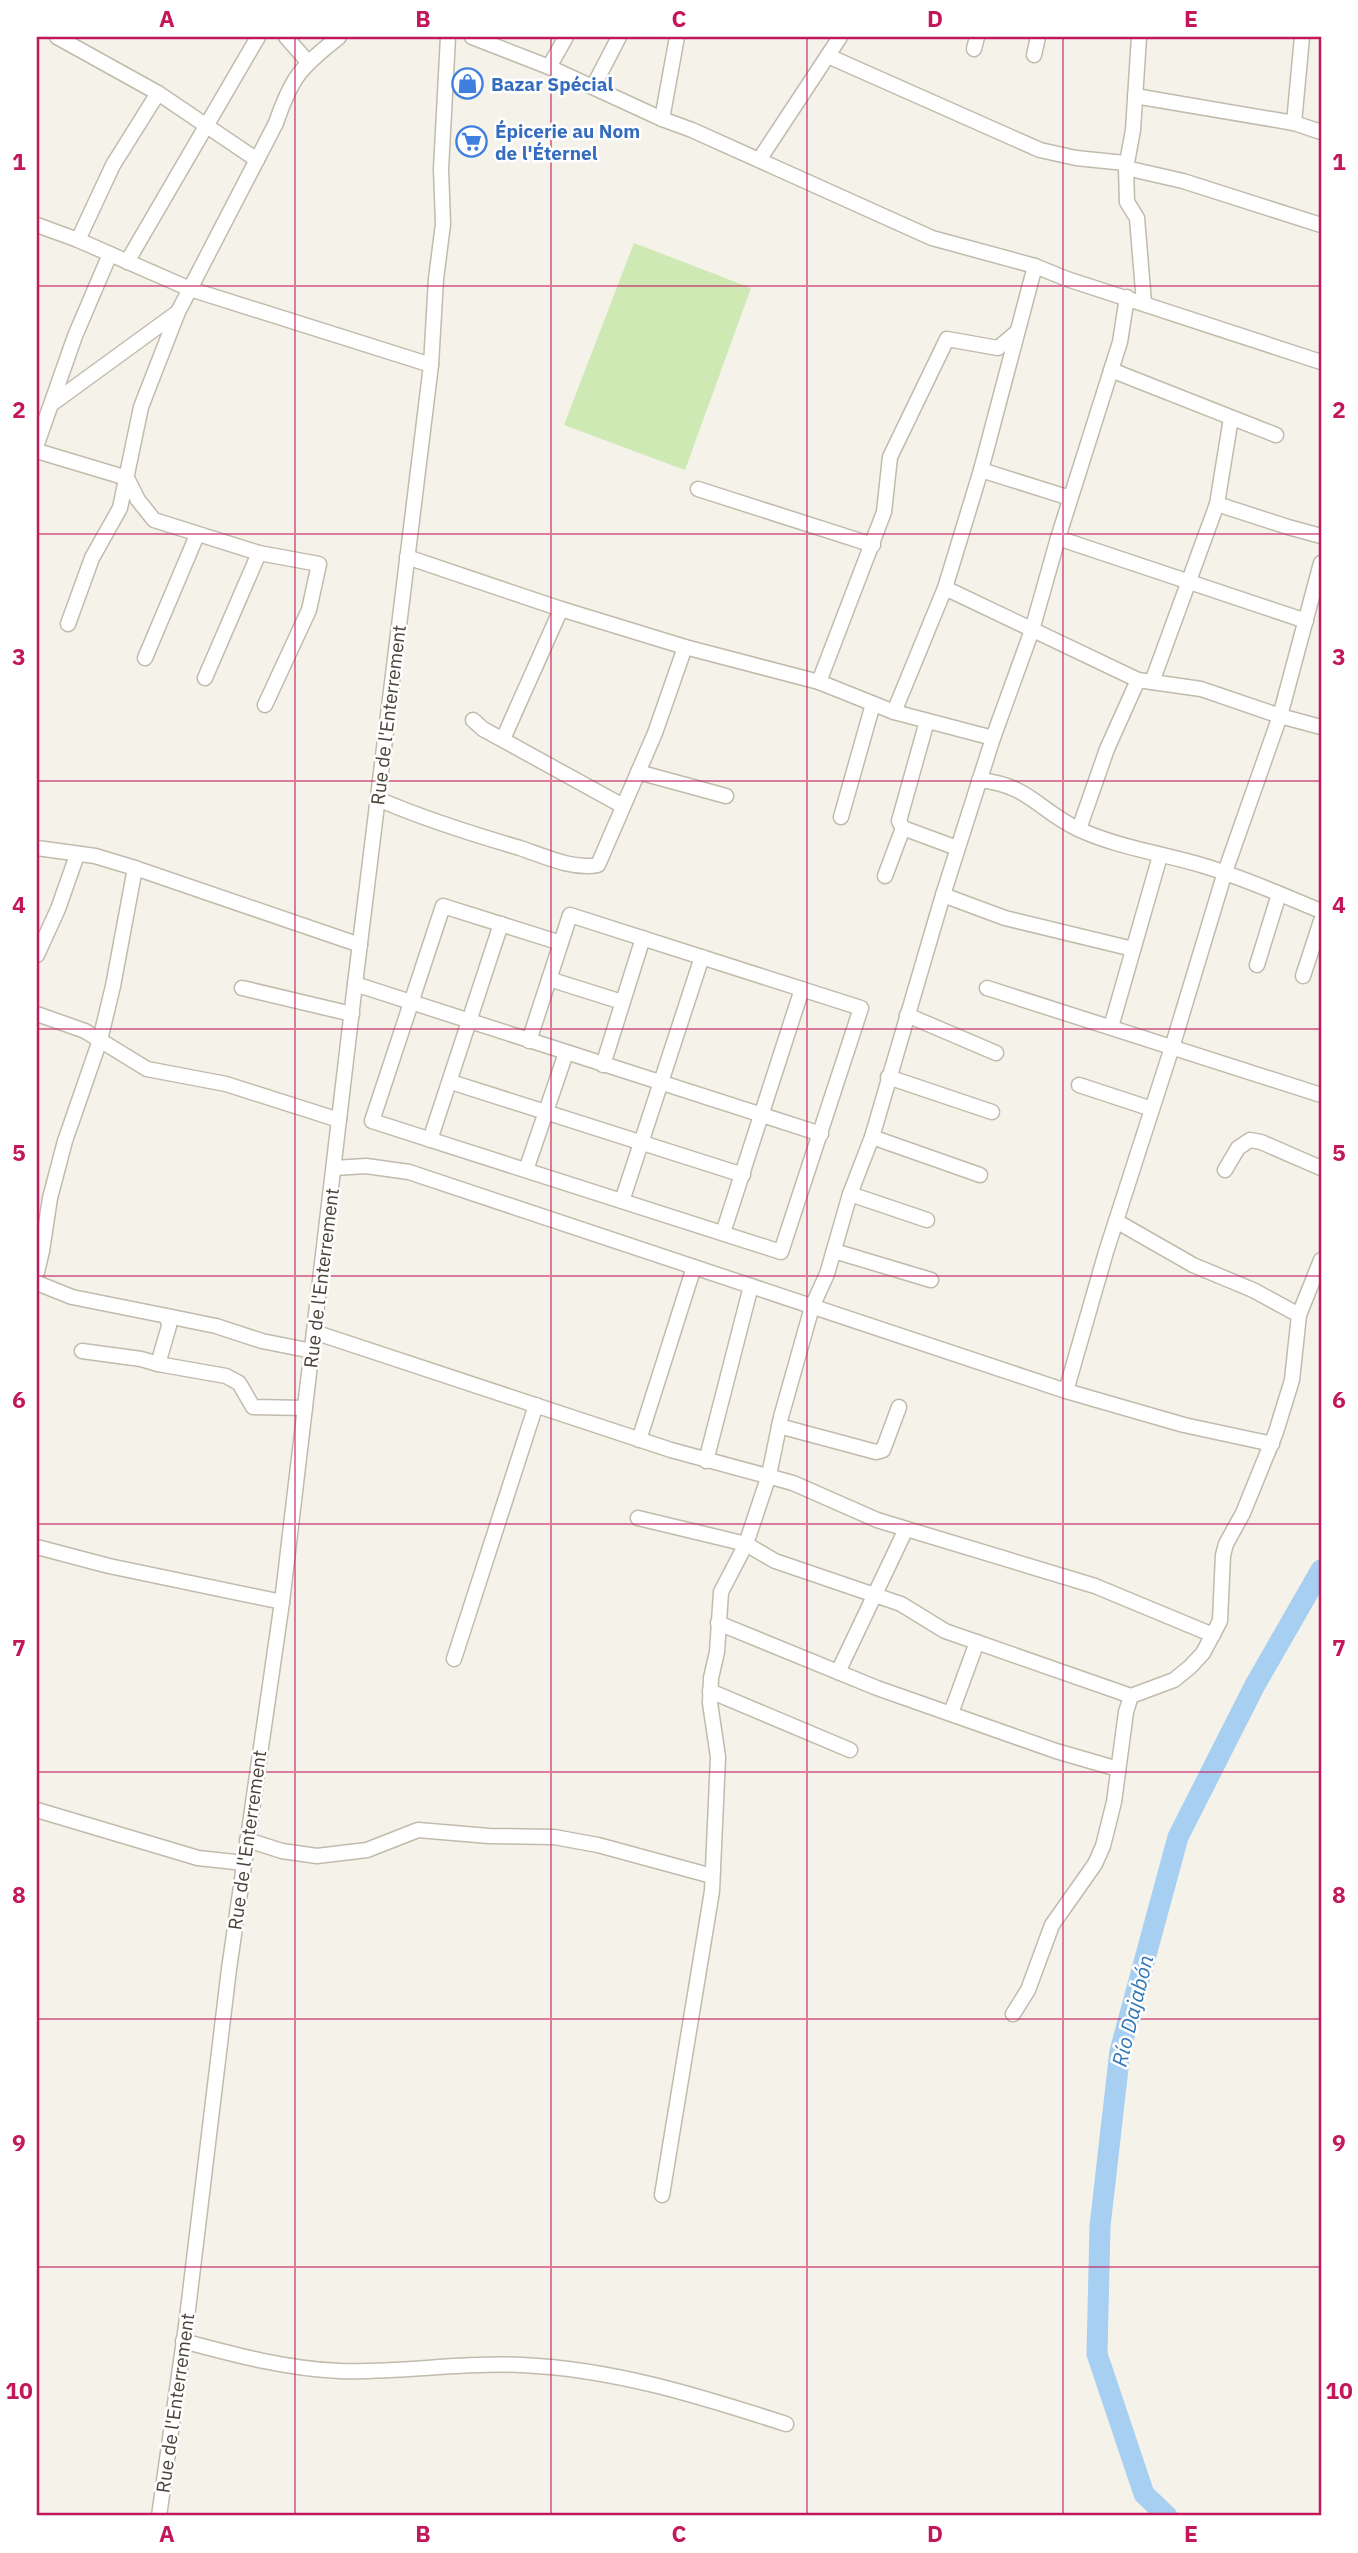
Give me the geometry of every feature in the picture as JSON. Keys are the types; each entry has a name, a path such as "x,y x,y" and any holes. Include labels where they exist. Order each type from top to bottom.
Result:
{"street":[{"path":"57,37 158,93 204,127 257,160"},
{"path":"127,262 258,37"},
{"path":"286,37 308,62"},
{"path":"68,624 92,558 120,508 141,407 178,312 276,123 286,95 300,70 339,37"},
{"name":"Rue de l'Enterrement","path":"159,2516 247,1840 282,1602 431,365 436,279 443,224 441,169 448,37"},
{"path":"472,37 549,66 932,238 1035,266 1067,279 1321,362"},
{"path":"549,66 566,37"},
{"path":"593,87 619,37"},
{"path":"662,119 677,37"},
{"path":"759,160 840,37"},
{"path":"1034,55 1038,37"},
{"path":"1139,37 1133,130 1126,166 1127,202 1137,218 1144,303"},
{"path":"1294,123 1302,37"},
{"path":"828,55 1040,150 1126,166 1183,181 1321,225"},
{"path":"78,240 113,165 158,93"},
{"path":"1135,96 1294,123 1321,132"},
{"path":"37,225 190,289 431,365"},
{"path":"37,444 75,336 110,254"},
{"path":"894,712 945,588 981,470 1035,266"},
{"path":"662,2195 712,1891 718,1756 711,1720 710,1691 717,1652 721,1592 746,1544 769,1475 779,1426 812,1307 827,1274 850,1194 872,1137 957,848 1032,630 1070,498 1121,342 1127,297"},
{"path":"53,402 178,312"},
{"path":"819,682 884,512 890,457 947,339 998,348 1017,332"},
{"path":"1111,370 1276,435"},
{"path":"1079,829 1107,749 1145,681 1188,582 1217,504 1231,418"},
{"path":"37,450 127,478 138,500 154,520 259,553 319,564 309,610 265,705"},
{"path":"981,470 1070,498"},
{"path":"698,489 873,545"},
{"path":"1217,504 1321,536"},
{"path":"145,658 197,535"},
{"path":"1058,538 1306,621"},
{"path":"205,678 259,553"},
{"path":"407,557 685,647 819,682 894,712 993,738"},
{"path":"1066,1391 1116,1220 1173,1046 1225,873 1280,716 1321,563"},
{"path":"945,588 1145,681 1201,689 1321,727"},
{"path":"503,739 561,609"},
{"path":"378,799 426,820 584,868 598,865 638,772 685,647"},
{"path":"841,817 873,704"},
{"path":"473,720 624,806"},
{"path":"927,721 899,821 903,828 957,848"},
{"path":"638,772 726,796"},
{"path":"979,780 1001,782 1026,793 1079,829 1160,856 1225,873 1321,911"},
{"path":"886,876 903,828"},
{"path":"37,848 95,856 135,868 360,945"},
{"path":"37,955 58,909 77,855"},
{"path":"1111,1027 1160,856"},
{"path":"37,1272 59,1164 100,1040 135,868"},
{"path":"1257,965 1279,894"},
{"path":"943,895 1005,918 1133,949"},
{"path":"530,1041 570,915 861,1007 781,1252 372,1121 443,906 561,943"},
{"path":"1304,976 1321,921"},
{"path":"430,1140 501,924"},
{"path":"603,1065 643,938"},
{"path":"622,1201 702,957"},
{"path":"549,979 622,1002"},
{"path":"355,984 821,1134"},
{"path":"242,988 352,1014"},
{"path":"988,988 1321,1095"},
{"path":"723,1233 802,989"},
{"path":"37,1014 86,1031 147,1069 226,1084 339,1121"},
{"path":"907,1015 996,1053"},
{"path":"526,1170 566,1053"},
{"path":"888,1077 992,1112"},
{"path":"451,1082 743,1175"},
{"path":"1079,1086 1152,1109"},
{"path":"872,1137 980,1175"},
{"path":"1225,1170 1237,1148 1250,1140 1261,1142 1321,1168"},
{"path":"334,1168 366,1166 409,1172 1066,1391 1184,1425 1272,1444"},
{"path":"850,1194 927,1220"},
{"path":"1116,1220 1193,1265 1254,1290 1299,1315"},
{"path":"834,1251 931,1280"},
{"path":"638,1518 746,1544 775,1561 901,1604 945,1631 1132,1696 1174,1679 1203,1653 1220,1621 1223,1555 1226,1544 1243,1513 1272,1444 1293,1380 1299,1315 1321,1260"},
{"path":"639,1440 694,1267"},
{"path":"37,1283 72,1297 216,1326 273,1344 312,1350"},
{"path":"706,1461 751,1286"},
{"path":"158,1364 169,1325 167,1316"},
{"path":"314,1332 639,1440 706,1461 793,1483 877,1520 1095,1586 1213,1635"},
{"path":"82,1351 141,1359 226,1376 239,1383 253,1407 305,1408"},
{"path":"454,1659 536,1405"},
{"path":"779,1426 876,1452 883,1450 887,1443 899,1407"},
{"path":"838,1672 906,1529"},
{"path":"37,1547 110,1566 282,1602"},
{"path":"718,1623 838,1672 1056,1751 1118,1769"},
{"path":"951,1713 977,1643"},
{"path":"710,1691 850,1750"},
{"path":"1013,2014 1028,1990 1052,1925 1095,1864 1102,1846 1114,1802 1126,1712 1132,1696"},
{"path":"37,1810 198,1858 244,1863"},
{"path":"247,1840 282,1851 317,1856 367,1850 418,1830 489,1836 554,1837 598,1845 712,1876"},
{"path":"183,2341 265,2362 341,2371 522,2365 616,2376 700,2396 786,2424"}],"green space":[{"path":"634,243 751,288 685,470 564,425"}],"waterway":[{"name":"Río Dajabón","path":"1167,2516 1144,2494 1097,2354 1100,2226 1120,2051 1178,1837 1255,1685 1321,1570"}],"place":[{"name":"Bazar Spécial","path":"468,84"},
{"name":"Épicerie au Nom de l'Éternel","path":"472,142"}]}
